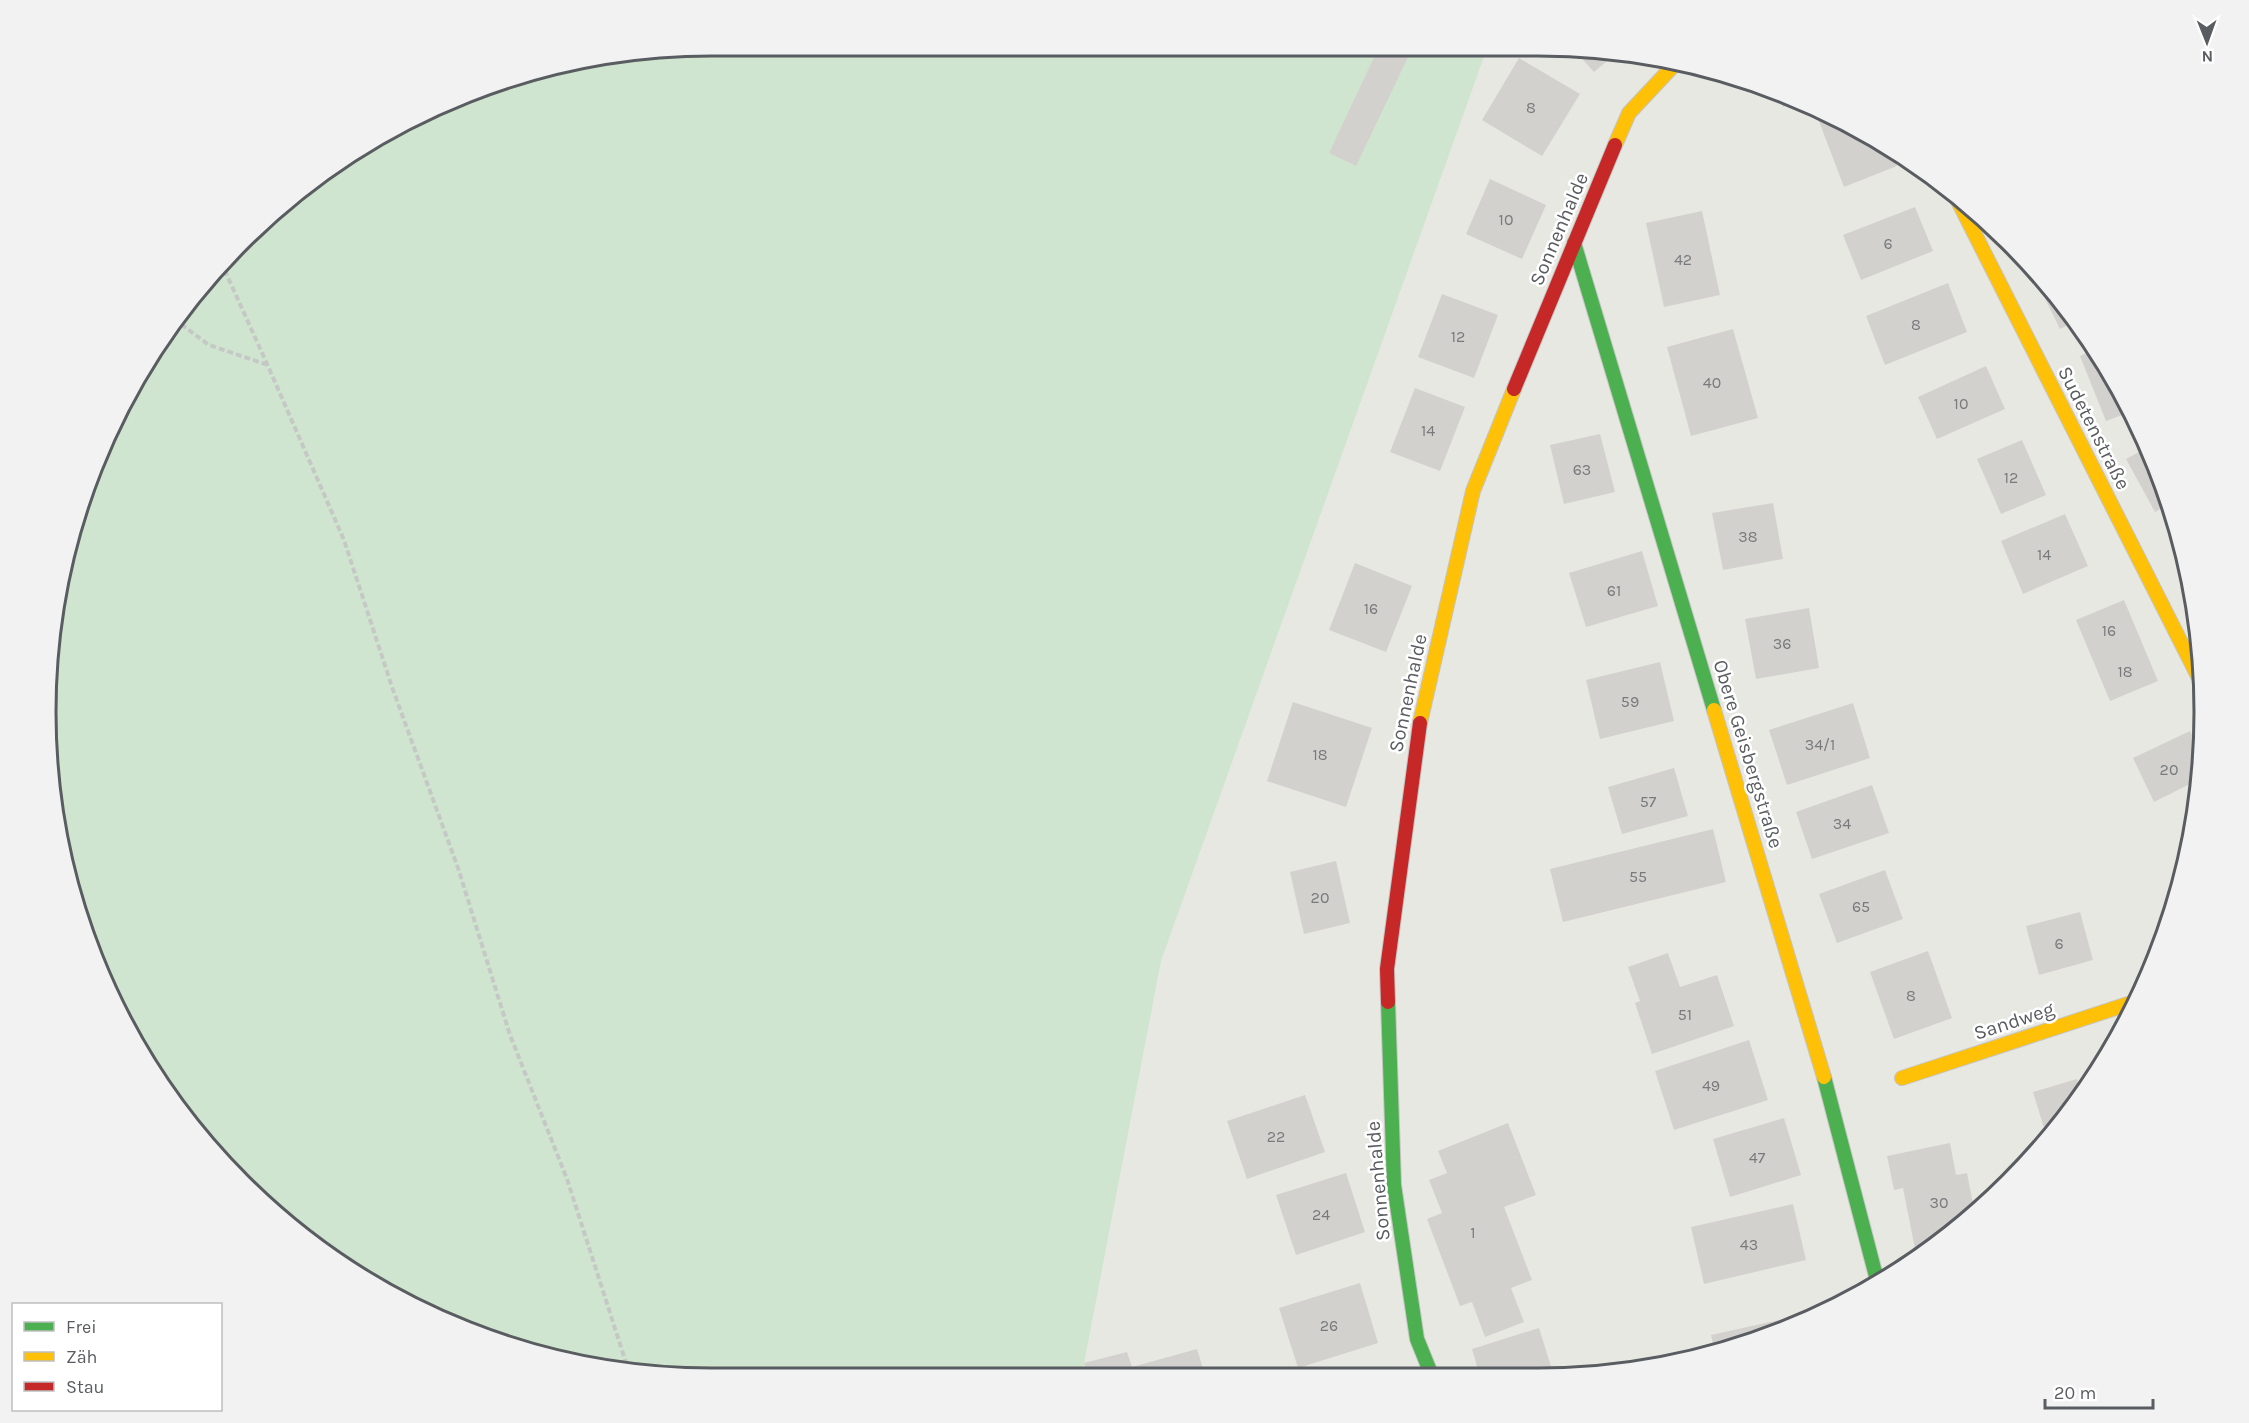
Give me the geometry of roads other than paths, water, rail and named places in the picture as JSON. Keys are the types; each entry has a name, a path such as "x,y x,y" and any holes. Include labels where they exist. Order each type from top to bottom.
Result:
{"street":[{"name":"Sonnenhalde","path":"1429,1368 1417,1340 1394,1185 1387,969 1416,738 1473,491 1629,113 1670,69"},
{"name":"Sudetenstraße","path":"1964,213 2191,663"},
{"name":"Obere Geisbergstraße","path":"1574,243 1833,1106 1875,1274"},
{"name":"Sandweg","path":"1902,1078 2124,1005"}]}
